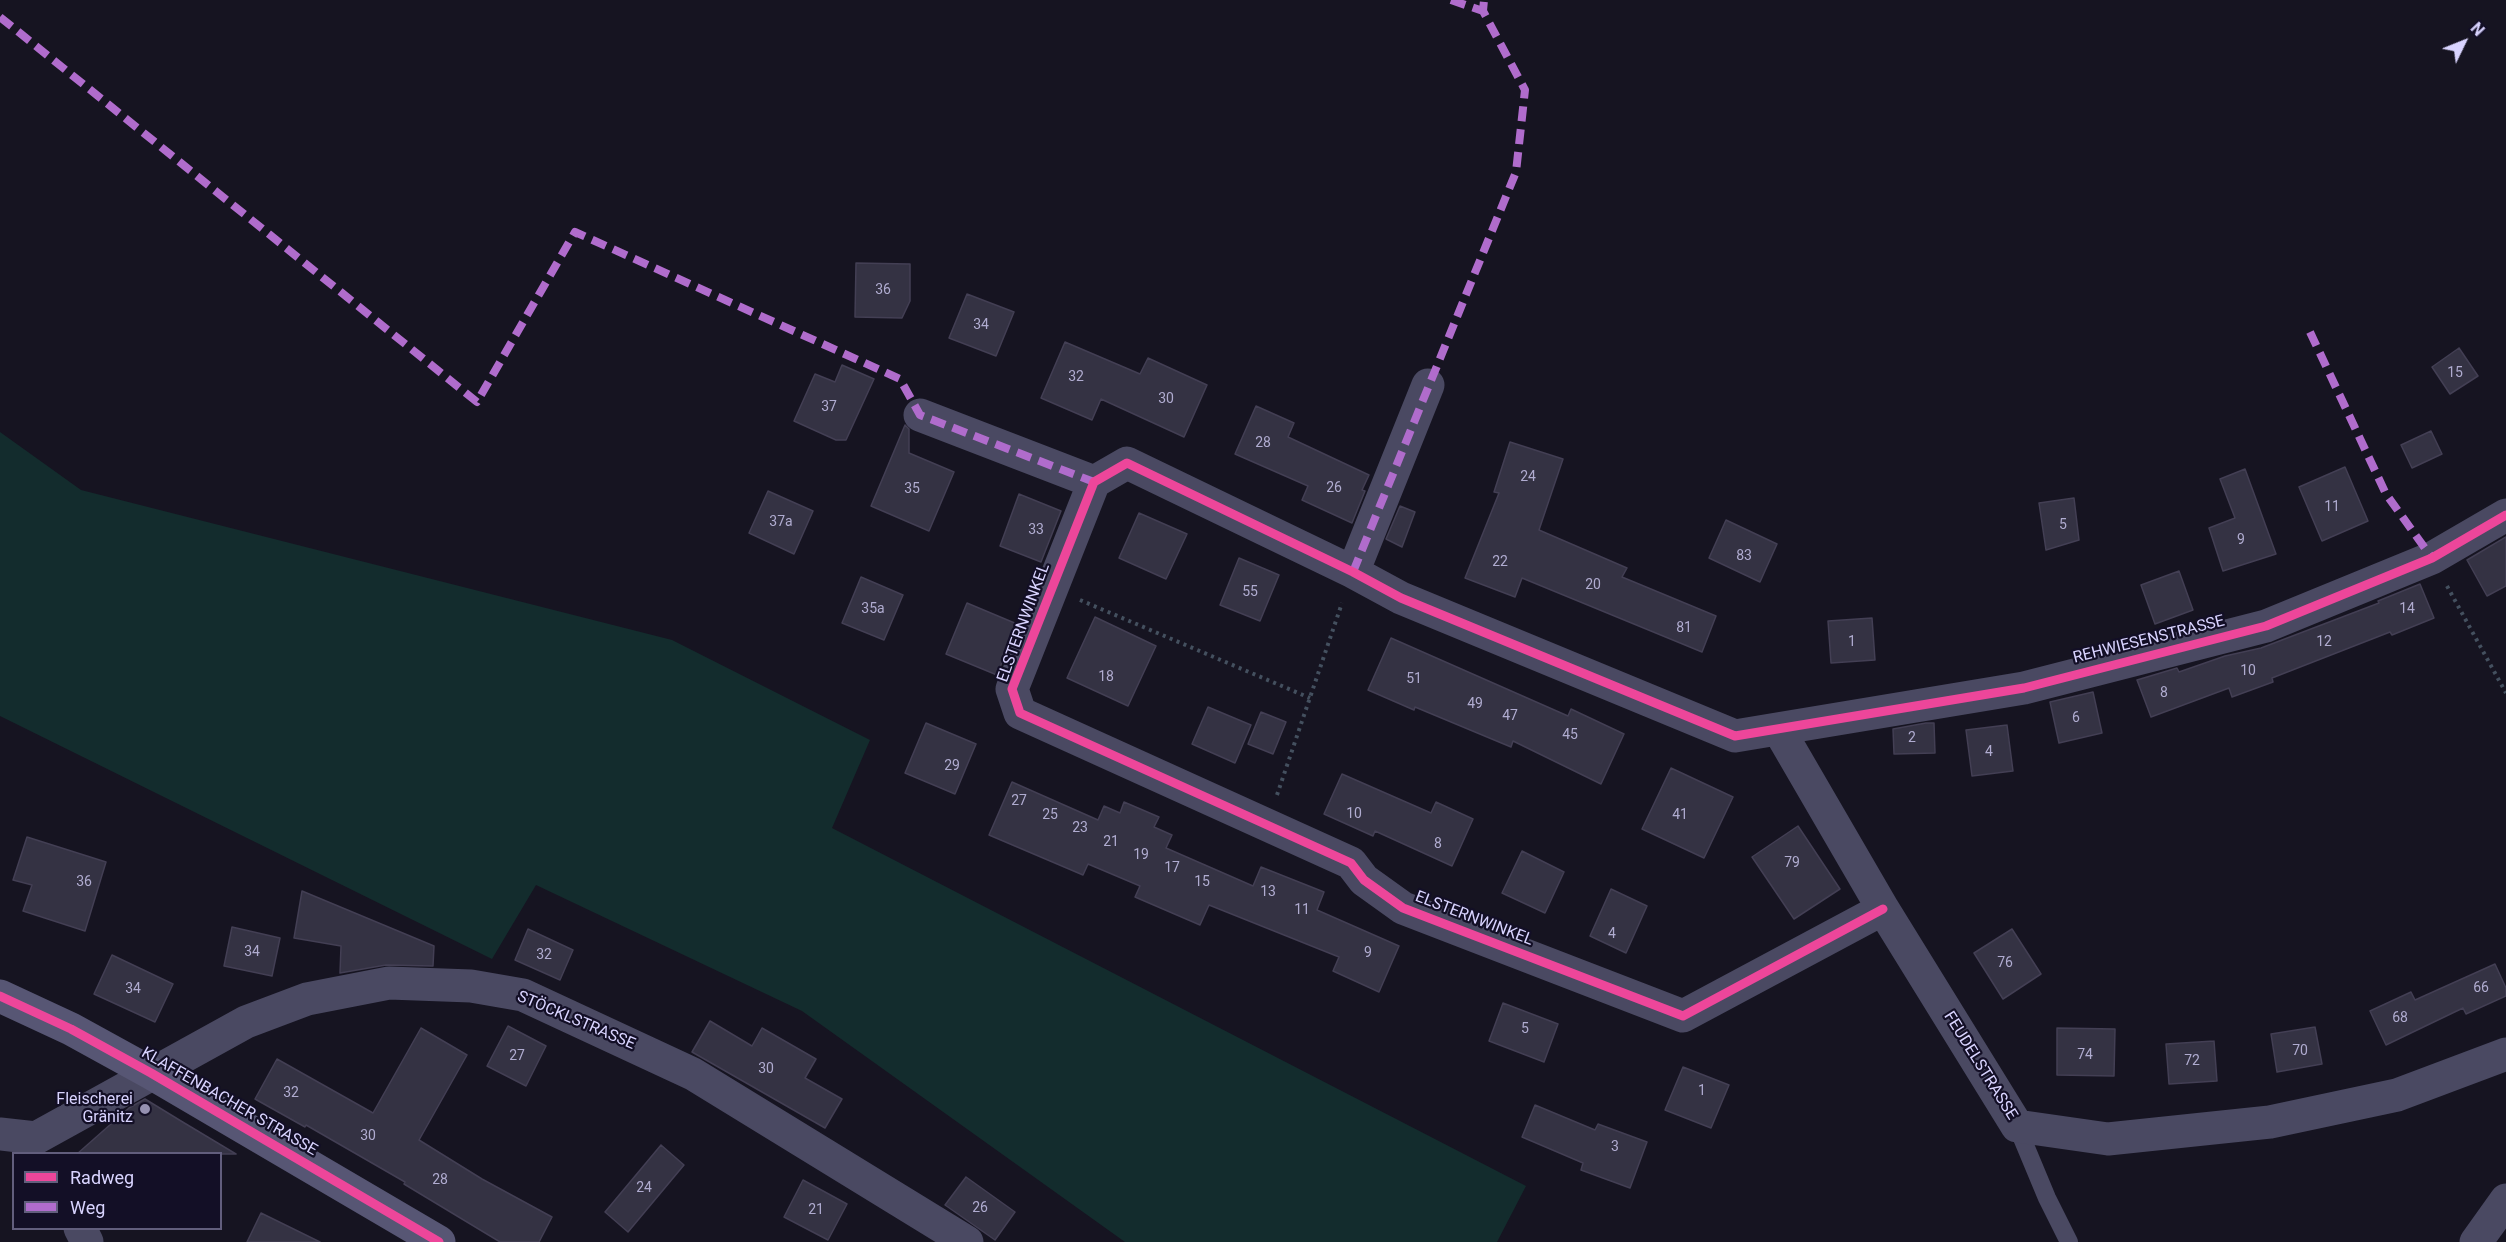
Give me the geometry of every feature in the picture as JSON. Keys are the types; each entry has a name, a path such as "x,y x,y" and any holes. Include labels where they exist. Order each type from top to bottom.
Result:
{"main road":[{"name":"KLAFFENBACHER STRASSE","path":"0,996 71,1029 151,1073 439,1242"}],"street":[{"path":"1353,572 1428,385"},
{"path":"920,415 1094,482 1127,463 1353,572 1401,598 1735,736 1779,730"},
{"name":"ELSTERNWINKEL","path":"1094,482 1012,689 1020,713 1351,863 1364,880 1403,908 1683,1016 1883,909"},
{"name":"REHWIESENSTRASSE","path":"1779,730 2024,688 2266,626 2432,558 2506,515"},
{"name":"FEUDELSTRASSE","path":"1779,730 1883,909 2017,1126 2108,1139 2270,1122 2397,1095 2506,1054"},
{"name":"STÖCKLSTRASSE","path":"40,1146 151,1073 246,1022 307,999 389,983 471,986 523,995 693,1074 967,1242"},
{"path":"0,1134 40,1146"},
{"path":"2476,1242 2506,1200"}],"lane":[{"path":"2017,1126 2047,1198 2069,1242"}],"path":[{"path":"2432,558 2506,693"},
{"path":"1268,824 1353,572"},
{"path":"1052,588 1310,698"}],"green space":[{"path":"0,432 81,490 672,640 870,740 832,828 1526,1186 1497,1242 1125,1242 802,1011 536,885 492,959 0,716"}],"building":[{"path":"856,263 910,264 910,301 902,318 855,317"},
{"path":"967,294 1014,312 996,356 949,338"},
{"path":"1065,342 1140,374 1148,358 1207,385 1184,437 1101,399 1092,420 1041,398"},
{"path":"2459,348 2478,376 2450,394 2432,367"},
{"path":"842,365 874,379 846,440 836,440 794,421 815,374 835,382"},
{"path":"1256,406 1294,423 1288,437 1369,475 1352,523 1302,500 1308,486 1235,454"},
{"path":"905,425 909,429 909,453 954,472 929,531 871,506"},
{"path":"2431,431 2442,454 2412,468 2401,445"},
{"path":"1510,442 1563,459 1539,530 1627,568 1622,577 1716,616 1702,652 1522,578 1515,597 1465,578 1499,493 1494,492"},
{"path":"2345,467 2368,521 2322,541 2299,487"},
{"path":"2245,469 2276,554 2223,571 2209,528 2235,518 2220,479"},
{"path":"768,491 813,511 794,554 749,533"},
{"path":"1019,494 1061,511 1041,562 1000,546"},
{"path":"2074,498 2079,540 2046,550 2039,503"},
{"path":"1400,506 1415,512 1402,547 1386,539"},
{"path":"1139,513 1187,534 1166,579 1119,558"},
{"path":"1726,520 1777,544 1760,582 1709,558"},
{"path":"2506,537 2506,586 2487,596 2467,560"},
{"path":"1239,558 1279,575 1260,621 1220,605"},
{"path":"2179,571 2193,610 2155,624 2141,585"},
{"path":"861,577 903,595 884,640 842,623"},
{"path":"2420,584 2434,618 2392,635 2390,632 2272,678 2273,682 2232,697 2229,688 2151,717 2137,680 2177,668 2179,672 2225,656 2261,648 2379,603 2378,601"},
{"path":"967,603 1017,624 997,675 946,654"},
{"path":"1095,617 1156,646 1128,706 1067,678"},
{"path":"1872,618 1875,660 1831,663 1828,621"},
{"path":"1391,638 1568,716 1571,709 1624,734 1601,784 1513,741 1511,747 1368,690"},
{"path":"2093,692 2102,733 2059,743 2050,702"},
{"path":"1208,707 1251,725 1235,763 1192,744"},
{"path":"1261,712 1286,722 1273,754 1248,744"},
{"path":"926,723 976,744 955,794 905,773"},
{"path":"1934,723 1935,753 1894,754 1893,729"},
{"path":"2007,725 2013,771 1972,776 1966,730"},
{"path":"1671,768 1733,797 1704,858 1642,829"},
{"path":"1342,774 1431,813 1436,802 1473,819 1452,866 1375,831 1373,836 1324,814"},
{"path":"1012,782 1098,820 1104,806 1120,813 1124,802 1159,817 1154,827 1172,835 1166,848 1253,886 1261,867 1324,892 1317,910 1399,946 1379,992 1333,971 1339,957 1209,905 1200,925 1135,897 1140,886 1088,864 1083,875 989,835"},
{"path":"1798,826 1840,889 1794,919 1752,857"},
{"path":"27,837 106,862 85,931 23,911 32,885 13,880"},
{"path":"1522,851 1564,872 1545,913 1502,893"},
{"path":"1611,889 1647,906 1626,953 1590,936"},
{"path":"302,891 434,946 433,966 386,965 340,973 341,946 294,938"},
{"path":"232,927 280,938 272,976 224,966"},
{"path":"528,929 573,950 560,980 515,960"},
{"path":"2012,929 2041,974 2003,999 1974,953"},
{"path":"112,955 173,984 155,1022 94,994"},
{"path":"2495,964 2506,988 2506,996 2466,1014 2463,1008 2386,1045 2370,1011 2411,992 2415,1000"},
{"path":"1503,1003 1558,1024 1544,1062 1489,1041"},
{"path":"710,1021 752,1046 762,1028 816,1059 805,1078 842,1099 825,1128 692,1052"},
{"path":"508,1026 546,1046 526,1086 487,1066"},
{"path":"2315,1027 2322,1064 2277,1072 2271,1034"},
{"path":"421,1028 467,1055 419,1140 482,1179 552,1217 539,1242 500,1242 404,1184 405,1182 306,1125 305,1127 255,1099 277,1059 373,1113"},
{"path":"2057,1028 2115,1029 2114,1076 2057,1075"},
{"path":"2214,1041 2217,1081 2169,1084 2166,1044"},
{"path":"1683,1067 1729,1085 1711,1128 1665,1110"},
{"path":"145,1099 236,1154 222,1154 222,1152 79,1152 129,1108"},
{"path":"1535,1105 1595,1130 1598,1124 1647,1142 1630,1188 1581,1170 1583,1163 1522,1137"},
{"path":"661,1145 684,1165 628,1232 605,1212"},
{"path":"966,1177 1015,1212 995,1240 945,1205"},
{"path":"803,1180 847,1204 828,1240 784,1217"},
{"path":"261,1213 320,1242 247,1242"}],"marked path":[{"path":"1451,0 1483,11"},
{"path":"1353,572 1516,172 1525,90 1483,11 1484,0"},
{"path":"0,17 477,402 575,232 900,379 920,415 1094,482"},
{"path":"2310,332 2386,494 2432,558"}],"cycle path":[{"path":"1883,909 1683,1016 1403,908 1364,880 1351,863 1020,713 1012,689 1094,482 1127,463 1353,572 1401,598 1735,736 2024,688 2266,626 2432,558 2506,515"},
{"path":"0,996 71,1029 151,1073 439,1242"}],"place":[{"name":"Fleischerei Gränitz","path":"145,1109"}]}
